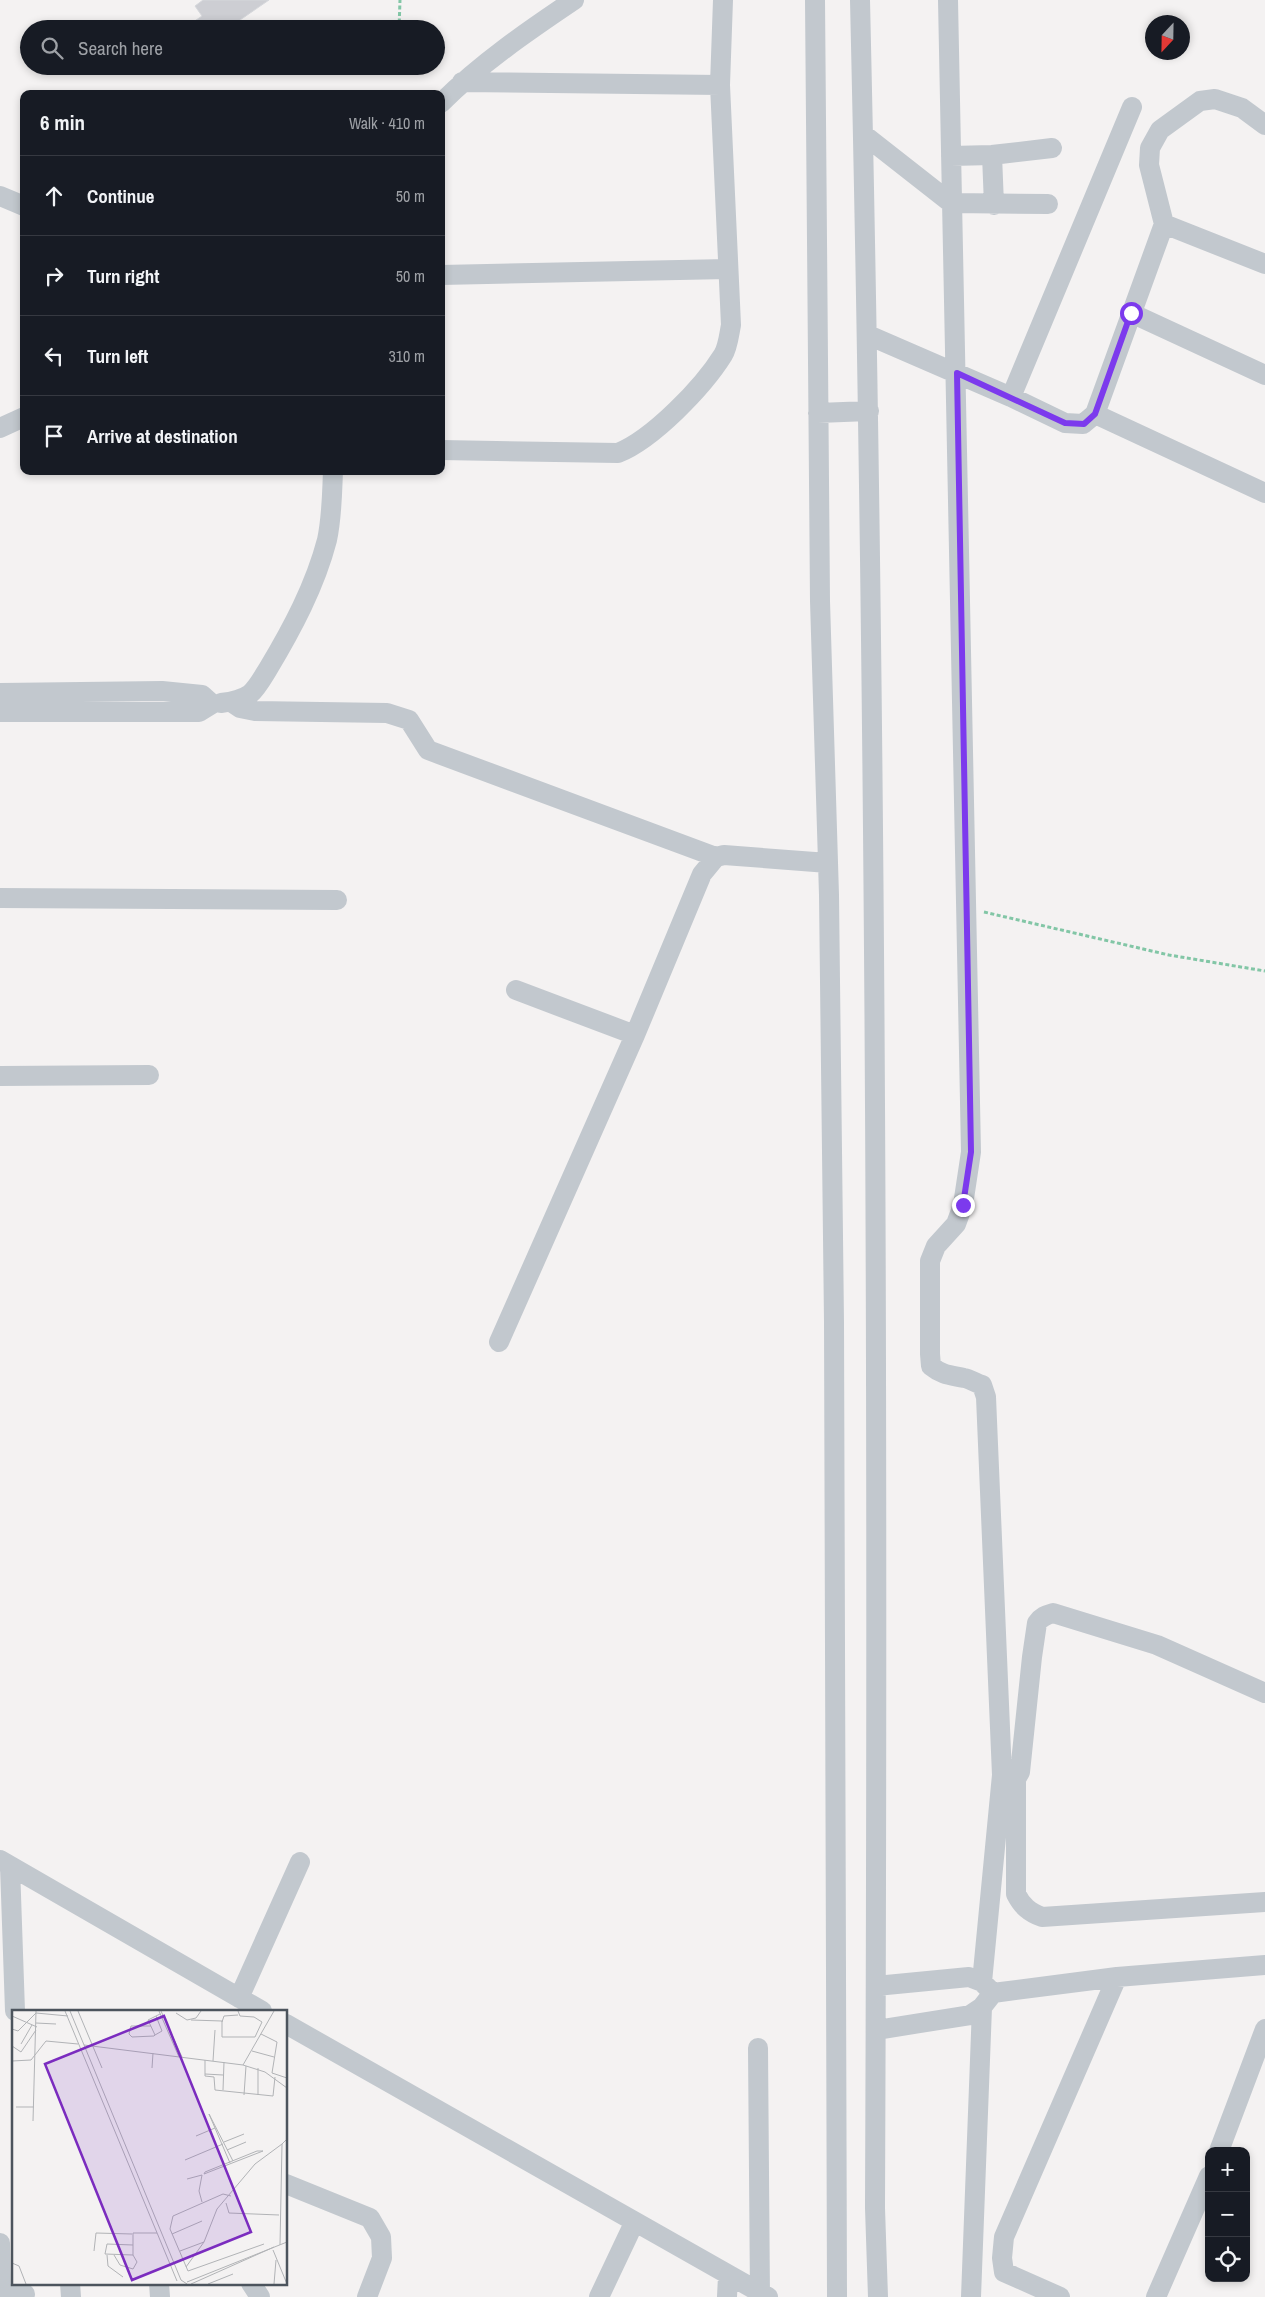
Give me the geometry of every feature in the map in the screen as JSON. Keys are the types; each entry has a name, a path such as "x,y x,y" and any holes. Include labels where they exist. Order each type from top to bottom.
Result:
{"street":[{"path":"445,99 462,82 499,52 574,0"},
{"path":"445,450 618,452 632,447 652,432 705,380 724,353 731,325 720,85 724,0"},
{"path":"815,0 820,601 828,864 834,1322 837,2297"},
{"path":"860,0 869,411 878,1414 875,2208 878,2297"},
{"path":"948,0 951,203 957,373 971,1152 963,1205 956,1224 936,1246 930,1261 930,1366 938,1372 949,1376 965,1378 982,1385 986,1397 1016,1894 1021,1904 1030,1913 1042,1917 1265,1902"},
{"path":"462,82 720,85"},
{"path":"868,335 1011,397 1065,423 1084,424 1095,414 1164,224 1149,165 1150,148 1160,130 1200,101 1215,99 1242,108 1265,125"},
{"path":"1011,397 1132,107"},
{"path":"863,134 951,203 994,205 1048,204"},
{"path":"951,156 992,155 1052,148"},
{"path":"992,155 994,205"},
{"path":"0,196 20,204"},
{"path":"1164,224 1265,264"},
{"path":"445,275 728,269"},
{"path":"1131,313 1265,375"},
{"path":"818,413 869,411"},
{"path":"1095,414 1265,493"},
{"path":"0,428 20,420"},
{"path":"0,712 199,712 250,694 261,680 305,600 319,567 332,511 333,475"},
{"path":"0,692 162,691 202,695 222,703 255,711 387,713 409,720 428,750 716,857 724,855 828,864"},
{"path":"499,1342 635,1035 702,874 716,857"},
{"path":"0,898 338,900"},
{"path":"516,990 635,1035"},
{"path":"0,1076 149,1075"},
{"path":"971,2297 986,1994 1009,1783 1023,1760 1032,1657 1038,1623 1040,1619 1053,1613 1157,1645 1265,1693"},
{"path":"239,1998 300,1862"},
{"path":"5,1863 260,2010"},
{"path":"5,1863 15,2010"},
{"path":"876,2030 970,2015 986,1994 1117,1977 1265,1965"},
{"path":"876,1986 969,1977 986,1994"},
{"path":"1060,2297 1004,2272 1002,2258 1004,2237 1117,1977"},
{"path":"288,2025 762,2296"},
{"path":"1221,2147 1265,2029"},
{"path":"758,2048 762,2296"},
{"path":"288,2185 370,2218 381,2237 382,2258 367,2297"},
{"path":"1156,2297 1205,2185"},
{"path":"599,2297 634,2223"},
{"path":"0,2243 10,2289"},
{"path":"727,2297 728,2276"},
{"path":"70,2284 71,2297"},
{"path":"160,2284 160,2297"},
{"path":"252,2284 260,2297"}],"path":[{"path":"399,20 400,0"},
{"path":"967,908 1169,955 1265,971"}],"building":[{"path":"203,0 269,0 240,20 196,20 202,16 195,6"}],"route":[{"path":"963,1205 967,1190 971,1152 957,373 1065,423 1084,424 1095,414 1131,313"}]}
